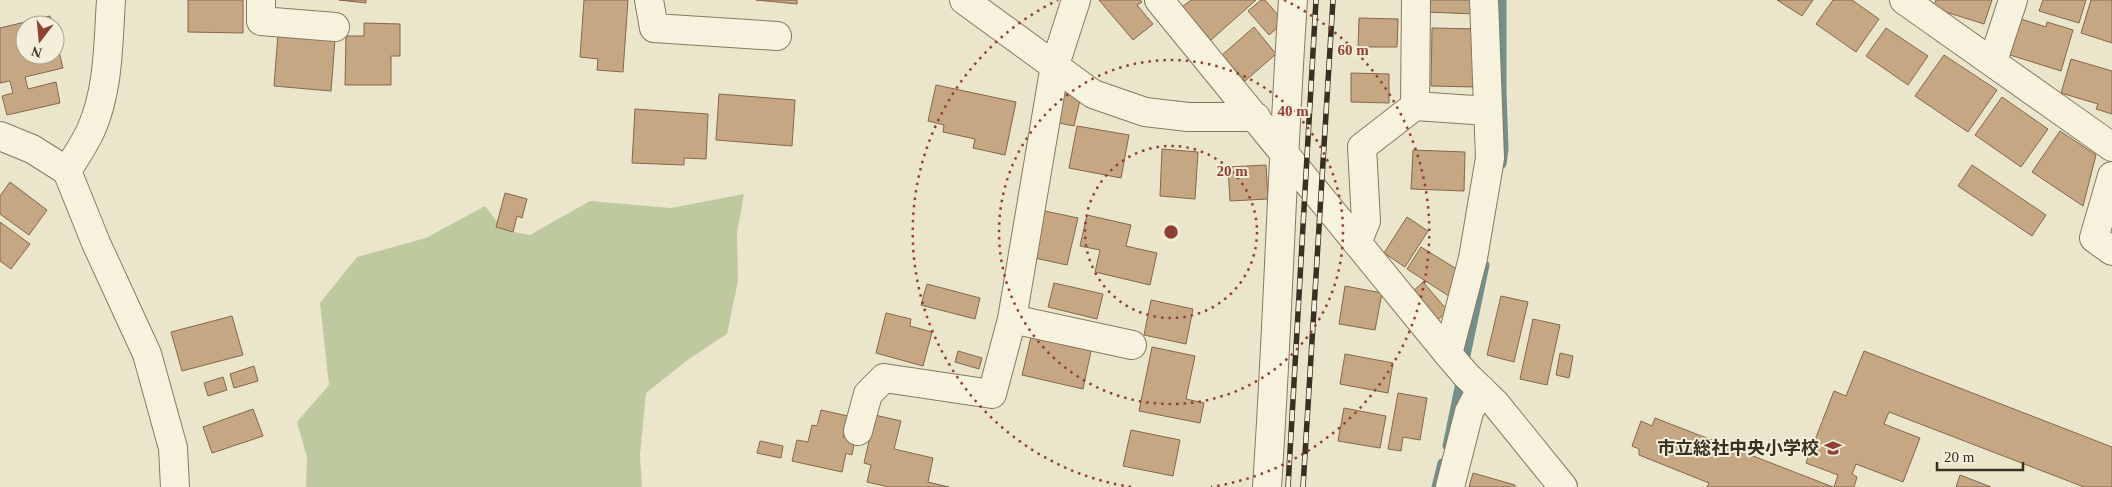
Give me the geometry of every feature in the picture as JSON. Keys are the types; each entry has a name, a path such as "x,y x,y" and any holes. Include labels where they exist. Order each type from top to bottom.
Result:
{"street":[{"path":"68,171 90,131 100,105 107,71 111,0"},
{"path":"261,0 261,21 335,26"},
{"path":"649,0 654,28 777,36"},
{"path":"964,0 1093,94 1145,112 1188,117 1256,117"},
{"path":"858,431 868,394 884,378 992,394 1012,319 1055,65 1076,0"},
{"path":"1159,0 1283,150 1356,243 1463,370 1496,404 1563,487"},
{"path":"1267,487 1274,381 1283,150 1293,0"},
{"path":"1415,106 1416,0"},
{"path":"1450,487 1469,412 1463,370 1473,258 1490,158 1484,0"},
{"path":"1904,0 1993,61 2112,147"},
{"path":"1993,61 2013,0"},
{"path":"1356,243 1366,220 1362,147 1415,106 1488,111"},
{"path":"0,136 32,149 68,171 96,243 147,354 173,448 175,487"},
{"path":"2112,176 2094,238 2112,251"},
{"path":"1012,319 1132,345"}],"green space":[{"path":"744,194 737,233 738,281 727,334 689,359 646,393 640,455 642,487 306,487 307,457 297,422 329,385 320,303 357,257 426,238 485,206 504,230 530,235 590,201 671,208"}],"building":[{"path":"188,0 243,0 243,33 188,32"},
{"path":"339,0 366,0 366,3"},
{"path":"584,0 628,0 623,72 597,70 598,59 580,57"},
{"path":"756,0 797,0 797,4"},
{"path":"1099,0 1140,0 1142,2 1137,5 1153,24 1133,40"},
{"path":"1191,0 1256,0 1211,40 1182,7"},
{"path":"1261,0 1265,0 1284,22 1269,35 1248,11"},
{"path":"1427,0 1476,0 1475,14 1426,12"},
{"path":"1777,0 1813,0 1802,16"},
{"path":"1833,0 1852,0 1879,19 1856,52 1816,24"},
{"path":"1936,0 1992,0 1984,24 1933,8"},
{"path":"2043,0 2086,0 2079,23 2039,11"},
{"path":"2091,0 2112,0 2112,43 2081,33"},
{"path":"1359,18 1398,19 1397,47 1358,47"},
{"path":"2021,19 2046,27 2047,22 2073,30 2061,71 2010,55"},
{"path":"364,23 400,24 400,56 391,56 391,85 345,85 346,36 364,36"},
{"path":"15,24 15,65 62,65 63,68 25,77 28,89 56,82 60,103 7,115 2,96 13,93 10,81 0,83 0,28"},
{"path":"1254,27 1276,54 1245,81 1222,55"},
{"path":"1432,28 1477,29 1476,87 1431,86"},
{"path":"1886,28 1928,56 1908,85 1866,56"},
{"path":"278,34 335,39 331,91 274,86"},
{"path":"1944,55 1997,90 1968,132 1915,96"},
{"path":"2071,59 2112,71 2112,114 2096,109 2098,104 2061,93"},
{"path":"1351,73 1389,74 1389,103 1351,102"},
{"path":"936,85 1016,102 1005,155 973,148 975,139 943,132 944,125 928,121"},
{"path":"1061,87 1082,91 1074,126 1054,122"},
{"path":"719,94 795,100 792,146 716,140"},
{"path":"2002,97 2048,129 2021,167 1975,135"},
{"path":"635,109 708,114 706,159 684,158 684,165 632,163"},
{"path":"1077,126 1129,135 1121,178 1069,168"},
{"path":"2060,131 2096,155 2083,206 2032,172"},
{"path":"1162,149 1198,152 1195,199 1160,196"},
{"path":"1413,150 1465,152 1464,191 1411,189"},
{"path":"1266,165 1268,199 1230,201 1228,167"},
{"path":"1972,165 2046,215 2032,236 1958,186"},
{"path":"10,182 47,210 29,235 0,214 0,196"},
{"path":"505,193 527,199 522,218 517,216 513,232 496,227"},
{"path":"1040,210 1078,218 1067,265 1030,257"},
{"path":"1087,215 1131,225 1126,246 1157,253 1150,285 1095,272 1100,250 1080,246"},
{"path":"1407,217 1428,231 1405,267 1384,253"},
{"path":"0,222 30,244 11,269 0,261"},
{"path":"1421,247 1463,273 1455,300 1407,269"},
{"path":"1423,282 1448,311 1434,323 1409,295"},
{"path":"1054,283 1103,294 1097,319 1048,307"},
{"path":"927,284 980,298 975,319 921,305"},
{"path":"1345,286 1382,293 1375,330 1339,324"},
{"path":"1501,296 1528,302 1514,362 1487,355"},
{"path":"1151,300 1193,309 1186,344 1144,335"},
{"path":"886,313 911,319 910,326 932,332 923,366 876,353"},
{"path":"232,316 243,355 182,371 171,332"},
{"path":"1533,319 1560,325 1547,385 1520,379"},
{"path":"1031,337 1091,351 1083,389 1022,375"},
{"path":"1152,347 1195,356 1186,399 1204,403 1200,423 1139,411"},
{"path":"958,351 982,358 979,369 955,362"},
{"path":"1864,351 2112,447 2112,487 2084,487 1889,412 1884,424 1920,438 1903,482 1856,464 1852,474 1857,477 1854,487 1834,487 1838,475 1806,463 1834,391 1846,396"},
{"path":"1560,353 1573,356 1569,378 1556,375"},
{"path":"1345,354 1393,363 1388,393 1340,384"},
{"path":"254,366 258,381 234,388 230,374"},
{"path":"223,377 227,390 208,396 204,383"},
{"path":"1398,393 1427,398 1420,440 1403,437 1401,451 1388,449"},
{"path":"1344,408 1386,416 1380,448 1338,441"},
{"path":"253,409 263,436 212,453 203,427"},
{"path":"821,410 848,416 843,437 855,439 852,455 846,453 842,472 792,461 797,440 808,442 812,425 817,426"},
{"path":"875,415 901,421 894,449 933,458 928,482 949,487 889,487 867,482 871,465 864,463"},
{"path":"1655,418 1833,487 1707,487 1709,483 1639,455 1639,449 1632,446 1641,421 1652,426"},
{"path":"1131,430 1180,440 1173,476 1123,466"},
{"path":"760,441 783,446 781,458 757,453"},
{"path":"1473,473 1515,485 1515,487 1469,487"},
{"path":"1960,475 1991,487 1956,487"}],"waterway":[{"path":"1502,0 1504,149 1502,164"},
{"path":"1464,365 1485,265"},
{"path":"1447,446 1461,378"},
{"path":"1436,487 1442,463"}],"railway":[{"path":"1288,487 1316,0"},
{"path":"1303,487 1333,0"}],"place":[{"name":"市立総社中央小学校","path":"1833,448"}]}
